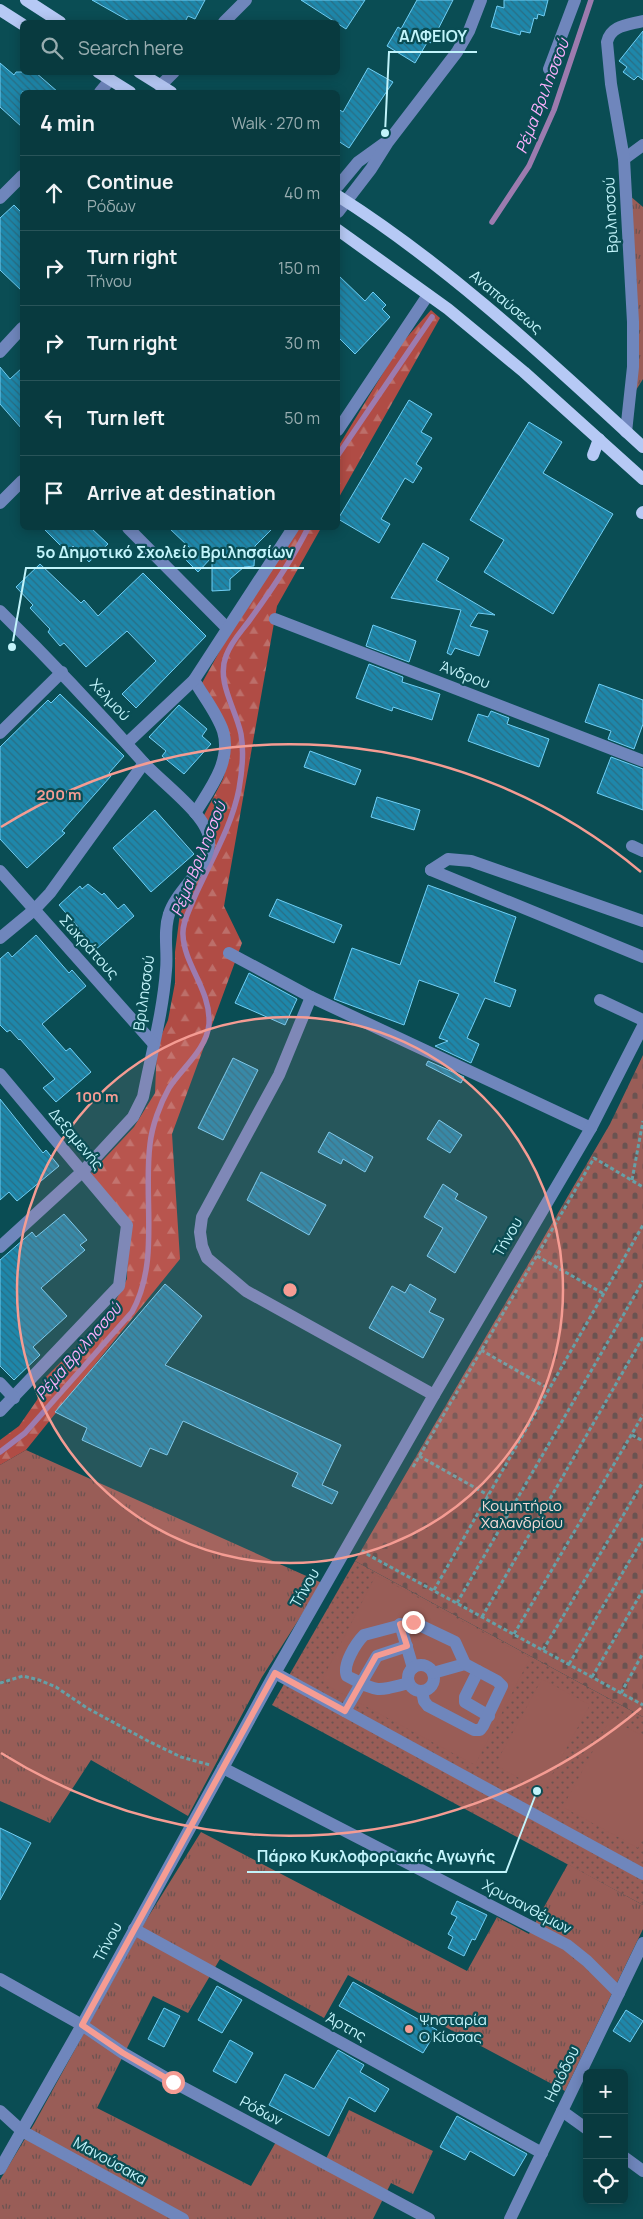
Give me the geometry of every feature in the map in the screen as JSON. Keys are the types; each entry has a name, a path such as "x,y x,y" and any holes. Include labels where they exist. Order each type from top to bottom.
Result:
{"main road":[{"path":"26,0 57,20"},
{"path":"0,10 20,23"},
{"path":"102,75 127,90"},
{"path":"144,75 166,89"},
{"name":"Αναπαύσεως","path":"341,198 467,289 541,353 643,448"},
{"path":"340,231 428,295 524,372 643,479"},
{"path":"593,455 599,439"}],"street":[{"path":"226,20 246,0"},
{"path":"341,198 370,169 388,142 435,83 464,42 481,0"},
{"path":"550,69 575,0"},
{"name":"Βριλησσού","path":"626,432 630,406 633,349 624,159 611,84 607,42 608,36 614,30 643,21"},
{"path":"166,89 173,75"},
{"path":"102,90 110,80"},
{"path":"340,184 358,162 388,142"},
{"path":"624,159 643,145"},
{"path":"0,198 20,178"},
{"path":"340,427 428,295"},
{"path":"0,352 20,330"},
{"path":"0,503 20,483"},
{"path":"130,530 227,628"},
{"path":"128,743 194,680 292,530"},
{"name":"Χελμού","path":"0,611 62,672 128,743 144,763 194,813"},
{"name":"Άνδρου","path":"276,619 643,761"},
{"path":"0,733 62,672"},
{"path":"194,680 223,729 225,743 224,756 218,775 194,813"},
{"path":"0,938 34,910 50,892 144,763"},
{"name":"Βριλησσού","path":"0,1247 83,1171 139,1108 166,970 168,917 171,908 203,861 209,846 206,827 194,813"},
{"path":"643,921 471,861 448,859 431,870 643,957"},
{"name":"Σωκράτους","path":"0,871 153,1043"},
{"path":"229,953 311,997 591,1128"},
{"path":"311,997 279,1075 206,1206 202,1216 200,1232 202,1246 208,1258 246,1291 434,1395"},
{"path":"600,1000 643,1020"},
{"name":"Τήνου","path":"0,2169 82,2025 275,1673 434,1395 591,1128 643,1026"},
{"name":"Δεξαμενής","path":"0,1074 127,1225 119,1286 14,1398"},
{"path":"0,1383 14,1398 0,1411"},
{"path":"409,1682 382,1690 373,1690 347,1676 345,1671 364,1635 413,1622 455,1642 465,1664 497,1681 502,1686 489,1716 480,1730 474,1730 428,1706 424,1701 422,1691"},
{"path":"400,1624 413,1668"},
{"path":"345,1711 376,1656 407,1646"},
{"path":"433,1672 432,1685 422,1691 416,1690 409,1682 408,1677 413,1668 422,1665 433,1672 465,1664"},
{"path":"478,1671 465,1697 465,1702 489,1716"},
{"path":"275,1673 643,1874"},
{"name":"Χρυσανθέμων","path":"223,1768 567,1945 587,1961 619,1993"},
{"name":"Άρτης","path":"134,1929 542,2153"},
{"name":"Ησιόδου","path":"510,2219 619,1993 638,1964 643,1943"},
{"name":"Ρόδων","path":"0,1980 82,2025 123,2053 173,2082 429,2219"},
{"name":"Μανούσακα","path":"0,2111 22,2131 180,2218"},
{"path":"562,2111 583,2127"},
{"path":"627,2159 643,2171"}],"path":[{"path":"632,1180 643,1121"},
{"path":"410,1472 594,1158 643,1187"},
{"path":"434,1590 643,1226"},
{"path":"537,1256 604,1294"},
{"path":"458,1603 643,1281"},
{"path":"482,1616 643,1337"},
{"path":"481,1350 549,1389"},
{"path":"514,1634 643,1415"},
{"path":"632,1435 643,1441"},
{"path":"419,1456 488,1495"},
{"path":"544,1650 643,1482"},
{"path":"569,1664 643,1538"},
{"path":"367,1544 363,1552 643,1705"},
{"path":"592,1677 643,1590"},
{"path":"621,1693 643,1653"},
{"path":"0,1683 23,1676 39,1680 56,1687 87,1708 181,1757 223,1768"}],"green space":[{"path":"630,196 643,207 643,379 636,390"},
{"path":"431,310 440,318 340,495 340,444 400,345"},
{"path":"296,530 320,530 277,606 224,906 242,943 172,1134 180,1259 26,1450 0,1465 0,1440 19,1426 37,1400 44,1379 108,1315 127,1279 128,1225 91,1173 134,1127 155,1093 157,1045 168,1020 175,983 175,952 180,913 207,862 216,838 216,827 202,819 223,779 229,756 202,683 228,636"},
{"name":"Κοιμητήριο Χαλανδρίου","path":"643,1055 643,1717 355,1561 610,1124"},
{"path":"26,1450 322,1583 262,1677 188,1816 91,1760 50,1823 0,1801 0,1465"},
{"path":"355,1561 643,1717 643,1905 272,1705"},
{"path":"376,1575 530,1658 475,1765 324,1684 323,1678"},
{"path":"542,1679 590,1705 543,1791 495,1765"},
{"path":"610,1719 643,1736 643,1839 638,1848 563,1807"},
{"path":"201,1832 467,1971 497,1917 529,1934 568,1864 643,1905 643,1929 565,2091 348,1975 324,2018 220,1959 188,2013 153,1996 97,2108 251,2186 277,2140 324,2163 349,2110 433,2151 413,2194 391,2183 373,2219 0,2219 0,2180 34,2124 145,1922"}],"building":[{"path":"92,0 205,0 195,19 188,16 186,20 127,20"},
{"path":"301,0 365,0 346,29 340,25 340,20 332,20"},
{"path":"417,0 453,0 431,43 428,41 415,63 387,46 398,27 401,29"},
{"path":"504,0 548,0 544,16 538,14 537,19 534,18 530,33 521,31 520,35 491,27 497,6 504,8"},
{"path":"643,31 643,80 638,76 634,80 623,72 627,67 619,61"},
{"path":"0,63 14,75 16,72 20,72 20,75 38,75 56,90 20,90 20,125 0,107"},
{"path":"368,68 393,82 349,148 340,142 340,110 343,112"},
{"path":"14,205 20,211 20,289 0,270 0,218"},
{"path":"340,277 365,301 373,292 386,305 382,309 390,317 355,354 340,339"},
{"path":"0,367 10,379 20,370 20,427 0,404"},
{"path":"409,400 432,414 421,432 432,438 416,464 422,468 413,483 405,478 381,519 390,524 379,543 340,520 340,516"},
{"path":"529,422 562,442 543,473 613,514 553,614 484,572 504,540 470,520"},
{"path":"45,530 93,530 108,544 89,562 73,546 70,549 64,549"},
{"path":"171,530 271,530 255,546 254,566 244,567 230,579 230,590 212,591 212,557 198,572 182,556 190,548"},
{"path":"423,543 449,558 436,580 495,615 478,613 470,626 488,631 479,656 455,648 451,655 447,653 461,610 391,598"},
{"path":"40,564 81,603 84,600 98,616 143,573 206,636 136,708 122,694 156,661 127,631 86,667 64,643 60,646 48,632 50,629 30,608 33,605 16,587"},
{"path":"373,625 416,641 409,662 366,646"},
{"path":"369,664 403,677 402,682 440,694 432,720 393,707 392,711 356,698"},
{"path":"599,684 643,700 643,724 634,749 608,739 611,731 585,722"},
{"path":"60,694 124,756 109,773 111,776 62,831 65,833 27,868 0,839 0,747 48,700 51,703"},
{"path":"179,705 207,729 202,736 211,744 184,774 162,756 166,751 149,737"},
{"path":"491,711 509,718 507,724 549,739 539,767 468,741 478,714 488,717"},
{"path":"310,751 361,770 355,785 304,767"},
{"path":"611,757 643,769 643,810 597,793"},
{"path":"377,797 420,810 414,830 371,817"},
{"path":"155,810 194,854 151,892 113,848"},
{"path":"88,884 102,895 104,893 118,909 124,904 134,916 94,951 75,930 78,927 59,905 80,886 82,889"},
{"path":"428,885 516,917 494,982 516,990 510,1007 485,998 467,1038 479,1044 471,1063 435,1046 448,1041 439,1038 459,994 419,980 404,1025 334,999 352,948 400,965"},
{"path":"277,899 342,925 334,943 269,916"},
{"path":"36,935 69,973 72,970 86,986 42,1024 66,1051 70,1048 91,1072 56,1102 43,1088 55,1079 20,1039 10,1030 7,1032 0,1025 0,959 8,952 12,957"},
{"path":"249,973 297,999 285,1025 235,1003"},
{"path":"233,1058 258,1070 223,1140 198,1128"},
{"path":"428,1061 464,1077 461,1083 426,1065"},
{"path":"0,1099 43,1153 46,1150 59,1166 17,1201 9,1192 0,1200"},
{"path":"439,1120 462,1135 450,1153 427,1139"},
{"path":"329,1132 373,1157 365,1172 343,1159 341,1164 318,1152"},
{"path":"261,1172 326,1205 309,1235 247,1200"},
{"path":"443,1184 458,1194 455,1199 487,1217 455,1273 427,1256 443,1228 424,1217"},
{"path":"64,1214 87,1240 80,1245 85,1250 41,1288 67,1316 33,1347 40,1355 14,1380 0,1366 0,1260 32,1232 36,1237"},
{"path":"165,1284 202,1316 165,1365 341,1445 322,1485 338,1492 332,1504 292,1486 298,1473 183,1421 167,1455 150,1448 141,1467 82,1440 87,1428 55,1412"},
{"path":"410,1284 436,1299 429,1312 444,1319 423,1358 369,1328 392,1286 405,1293"},
{"path":"0,1828 31,1843 0,1900"},
{"path":"457,1901 487,1915 475,1940 472,1939 464,1956 448,1948 453,1937 448,1934 457,1917 451,1914"},
{"path":"353,1982 437,2030 423,2053 339,2006"},
{"path":"217,1986 242,2000 222,2033 198,2020"},
{"path":"164,2008 180,2016 164,2047 148,2039"},
{"path":"626,2010 643,2021 630,2042 613,2031"},
{"path":"230,2040 253,2053 236,2083 213,2071"},
{"path":"338,2050 364,2065 360,2072 389,2089 375,2112 349,2097 329,2136 269,2105 285,2074 314,2089"},
{"path":"457,2116 527,2154 514,2176 470,2151 465,2160 440,2147"}],"waterway":[{"name":"Ρέμα Βριλησσού","path":"492,222 529,166 554,110 591,0"},
{"name":"Ρέμα Βριλησσού","path":"340,452 432,317"},
{"name":"Ρέμα Βριλησσού","path":"0,1452 25,1433 132,1312 141,1293 148,1251 148,1165 153,1130 169,1088 199,1050 204,1042 209,1024 206,1000 184,946 183,927 192,903 231,819 240,782 242,741 239,725 223,676 226,656 233,642 296,551 307,530"}],"place":[{"name":"ΑΛΦΕΙΟΥ","path":"385,133"},
{"name":"5ο Δημοτικό Σχολείο Βριλησσίων","path":"12,647"},
{"name":"Πάρκο Κυκλοφοριακής Αγωγής","path":"537,1791"},
{"name":"Ψησταρία Ο Κίσσας","path":"409,2029"}],"route":[{"path":"173,2082 123,2053 82,2025 275,1673 345,1711 376,1656 407,1646 400,1624 413,1622"}]}
